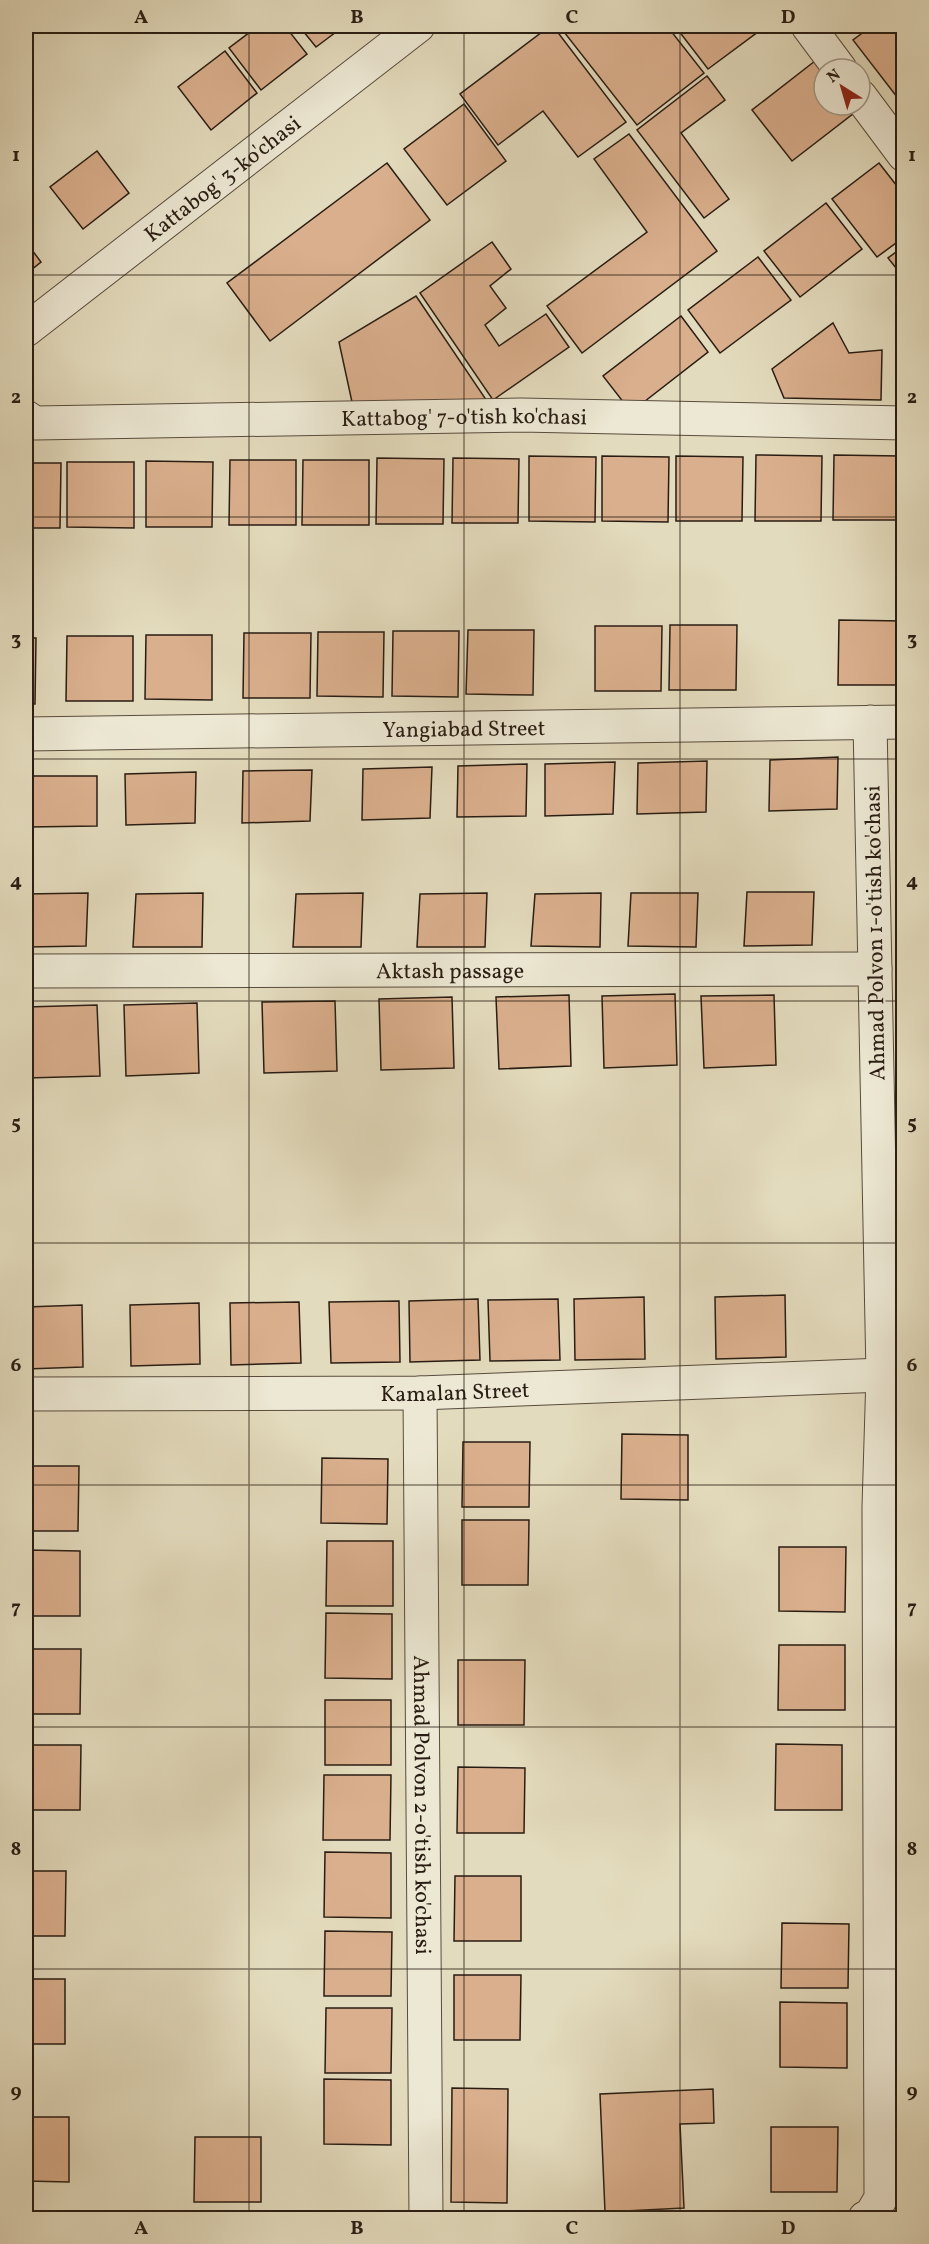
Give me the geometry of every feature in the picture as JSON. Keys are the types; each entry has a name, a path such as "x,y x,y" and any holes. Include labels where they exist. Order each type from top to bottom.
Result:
{"street":[{"name":"Kattabog' 3-ko'chasi","path":"26,330 418,26"},
{"path":"808,26 831,57"},
{"path":"872,112 903,155"},
{"name":"Kattabog' 7-o'tish ko'chasi","path":"26,417 35,423 521,415 903,423"},
{"name":"Ahmad Polvon 1-o'tish ko'chasi","path":"865,2218 871,2215 881,2198 891,1508 883,1375 870,722"},
{"name":"Yangiabad Street","path":"26,734 903,722"},
{"name":"Aktash passage","path":"26,971 875,969"},
{"name":"Kamalan Street","path":"26,1394 420,1393 883,1375"},
{"name":"Ahmad Polvon 2-o'tish ko'chasi","path":"420,1393 426,2218"}],"building":[{"path":"258,26 285,26 307,54 261,90 229,48"},
{"path":"299,26 344,26 316,47"},
{"path":"553,26 626,122 578,157 543,111 498,145 460,94"},
{"path":"572,26 667,26 704,73 637,125 564,32"},
{"path":"675,26 766,26 708,69"},
{"path":"872,26 904,26 904,106 872,65 872,57 866,57 853,40"},
{"path":"225,51 257,93 211,130 178,87"},
{"path":"812,63 812,117 849,117 792,161 752,110"},
{"path":"707,76 725,100 681,133 729,199 704,218 637,130"},
{"path":"464,104 506,161 447,205 404,149"},
{"path":"629,134 717,251 582,353 547,306 647,232 594,159"},
{"path":"97,151 129,193 83,229 50,187"},
{"path":"387,163 430,220 270,341 227,283"},
{"path":"879,163 904,195 904,237 877,257 832,199"},
{"path":"826,203 862,249 800,297 764,251"},
{"path":"26,242 41,262 26,274"},
{"path":"492,242 511,269 490,286 506,308 485,325 499,346 546,314 569,347 493,400 420,293"},
{"path":"904,246 904,278 888,258"},
{"path":"758,257 791,300 720,353 688,310"},
{"path":"416,296 489,404 355,416 339,342"},
{"path":"681,316 708,352 631,412 603,376"},
{"path":"833,323 849,353 882,350 881,400 784,398 772,369"},
{"path":"756,455 822,456 821,521 755,521"},
{"path":"834,455 900,456 900,520 833,520"},
{"path":"529,456 596,457 595,522 529,521"},
{"path":"602,456 669,457 668,522 602,521"},
{"path":"676,456 743,457 742,521 676,521"},
{"path":"377,458 444,459 443,524 376,524"},
{"path":"453,458 519,459 518,523 452,523"},
{"path":"230,460 296,460 296,525 229,525"},
{"path":"303,460 369,460 369,525 302,525"},
{"path":"146,461 213,462 212,527 146,527"},
{"path":"67,462 134,462 134,528 67,527"},
{"path":"26,463 61,463 60,528 26,528"},
{"path":"839,620 904,621 904,685 838,685"},
{"path":"670,625 737,625 736,690 669,690"},
{"path":"595,626 662,626 661,691 595,691"},
{"path":"468,630 534,630 533,695 466,694"},
{"path":"393,631 459,631 458,697 392,696"},
{"path":"318,632 384,632 383,697 317,696"},
{"path":"244,633 311,633 310,698 243,698"},
{"path":"146,635 212,635 212,700 145,699"},
{"path":"67,636 133,636 133,701 66,701"},
{"path":"26,638 36,638 35,704 26,704"},
{"path":"838,757 837,809 769,811 770,760"},
{"path":"707,761 706,812 637,814 638,763"},
{"path":"615,762 613,814 545,816 545,764"},
{"path":"527,764 526,816 457,817 458,766"},
{"path":"432,767 430,818 362,820 363,769"},
{"path":"312,770 310,821 242,823 243,771"},
{"path":"196,772 195,823 126,825 125,774"},
{"path":"27,776 97,776 97,826 28,827"},
{"path":"747,892 814,892 812,945 744,946"},
{"path":"88,893 86,946 26,947 26,894"},
{"path":"203,893 202,947 133,947 136,894"},
{"path":"363,893 361,947 293,947 296,894"},
{"path":"487,893 485,947 417,947 420,894"},
{"path":"601,893 600,947 531,946 535,894"},
{"path":"631,893 698,893 696,947 628,946"},
{"path":"675,994 677,1065 604,1068 602,996"},
{"path":"569,995 571,1066 499,1069 496,997"},
{"path":"774,995 776,1065 704,1068 701,996"},
{"path":"452,997 454,1068 381,1070 379,999"},
{"path":"335,1001 337,1071 264,1073 262,1002"},
{"path":"197,1003 199,1073 126,1076 124,1005"},
{"path":"97,1005 100,1076 27,1078 26,1007"},
{"path":"785,1295 786,1357 716,1359 715,1297"},
{"path":"644,1297 645,1359 575,1360 574,1299"},
{"path":"478,1299 480,1360 410,1362 409,1301"},
{"path":"558,1299 560,1360 490,1361 488,1300"},
{"path":"399,1301 400,1362 331,1363 329,1302"},
{"path":"299,1302 301,1363 231,1365 230,1303"},
{"path":"199,1303 200,1364 131,1366 130,1305"},
{"path":"82,1305 83,1367 26,1369 26,1307"},
{"path":"622,1434 688,1435 688,1500 621,1499"},
{"path":"463,1442 530,1442 529,1507 462,1507"},
{"path":"322,1458 388,1459 387,1524 321,1523"},
{"path":"26,1466 79,1466 78,1531 26,1531"},
{"path":"462,1520 529,1520 528,1585 462,1585"},
{"path":"327,1541 393,1541 393,1606 326,1606"},
{"path":"779,1547 846,1547 845,1612 779,1611"},
{"path":"26,1550 80,1551 80,1616 26,1616"},
{"path":"326,1613 392,1614 392,1679 325,1678"},
{"path":"779,1645 845,1645 845,1710 778,1710"},
{"path":"26,1649 81,1649 80,1714 26,1714"},
{"path":"458,1660 525,1660 524,1725 458,1725"},
{"path":"325,1700 391,1700 391,1765 325,1765"},
{"path":"776,1744 842,1745 842,1810 775,1810"},
{"path":"26,1745 81,1745 80,1810 26,1810"},
{"path":"458,1767 525,1768 524,1833 457,1833"},
{"path":"324,1775 391,1775 390,1840 323,1840"},
{"path":"325,1852 391,1853 391,1918 324,1917"},
{"path":"26,1871 66,1871 65,1936 26,1936"},
{"path":"455,1876 521,1876 521,1941 454,1941"},
{"path":"782,1923 849,1924 848,1988 781,1988"},
{"path":"325,1931 392,1932 391,1996 324,1996"},
{"path":"454,1975 521,1975 520,2040 454,2040"},
{"path":"26,1979 65,1979 65,2044 26,2044"},
{"path":"780,2002 847,2003 847,2068 780,2067"},
{"path":"326,2008 392,2008 391,2073 325,2073"},
{"path":"324,2079 391,2080 391,2145 324,2144"},
{"path":"452,2088 508,2089 507,2203 451,2202"},
{"path":"713,2089 714,2123 680,2124 684,2208 605,2212 600,2094"},
{"path":"26,2117 69,2117 69,2182 26,2181"},
{"path":"771,2127 838,2127 837,2192 771,2192"},
{"path":"195,2137 261,2137 261,2202 194,2202"}]}
